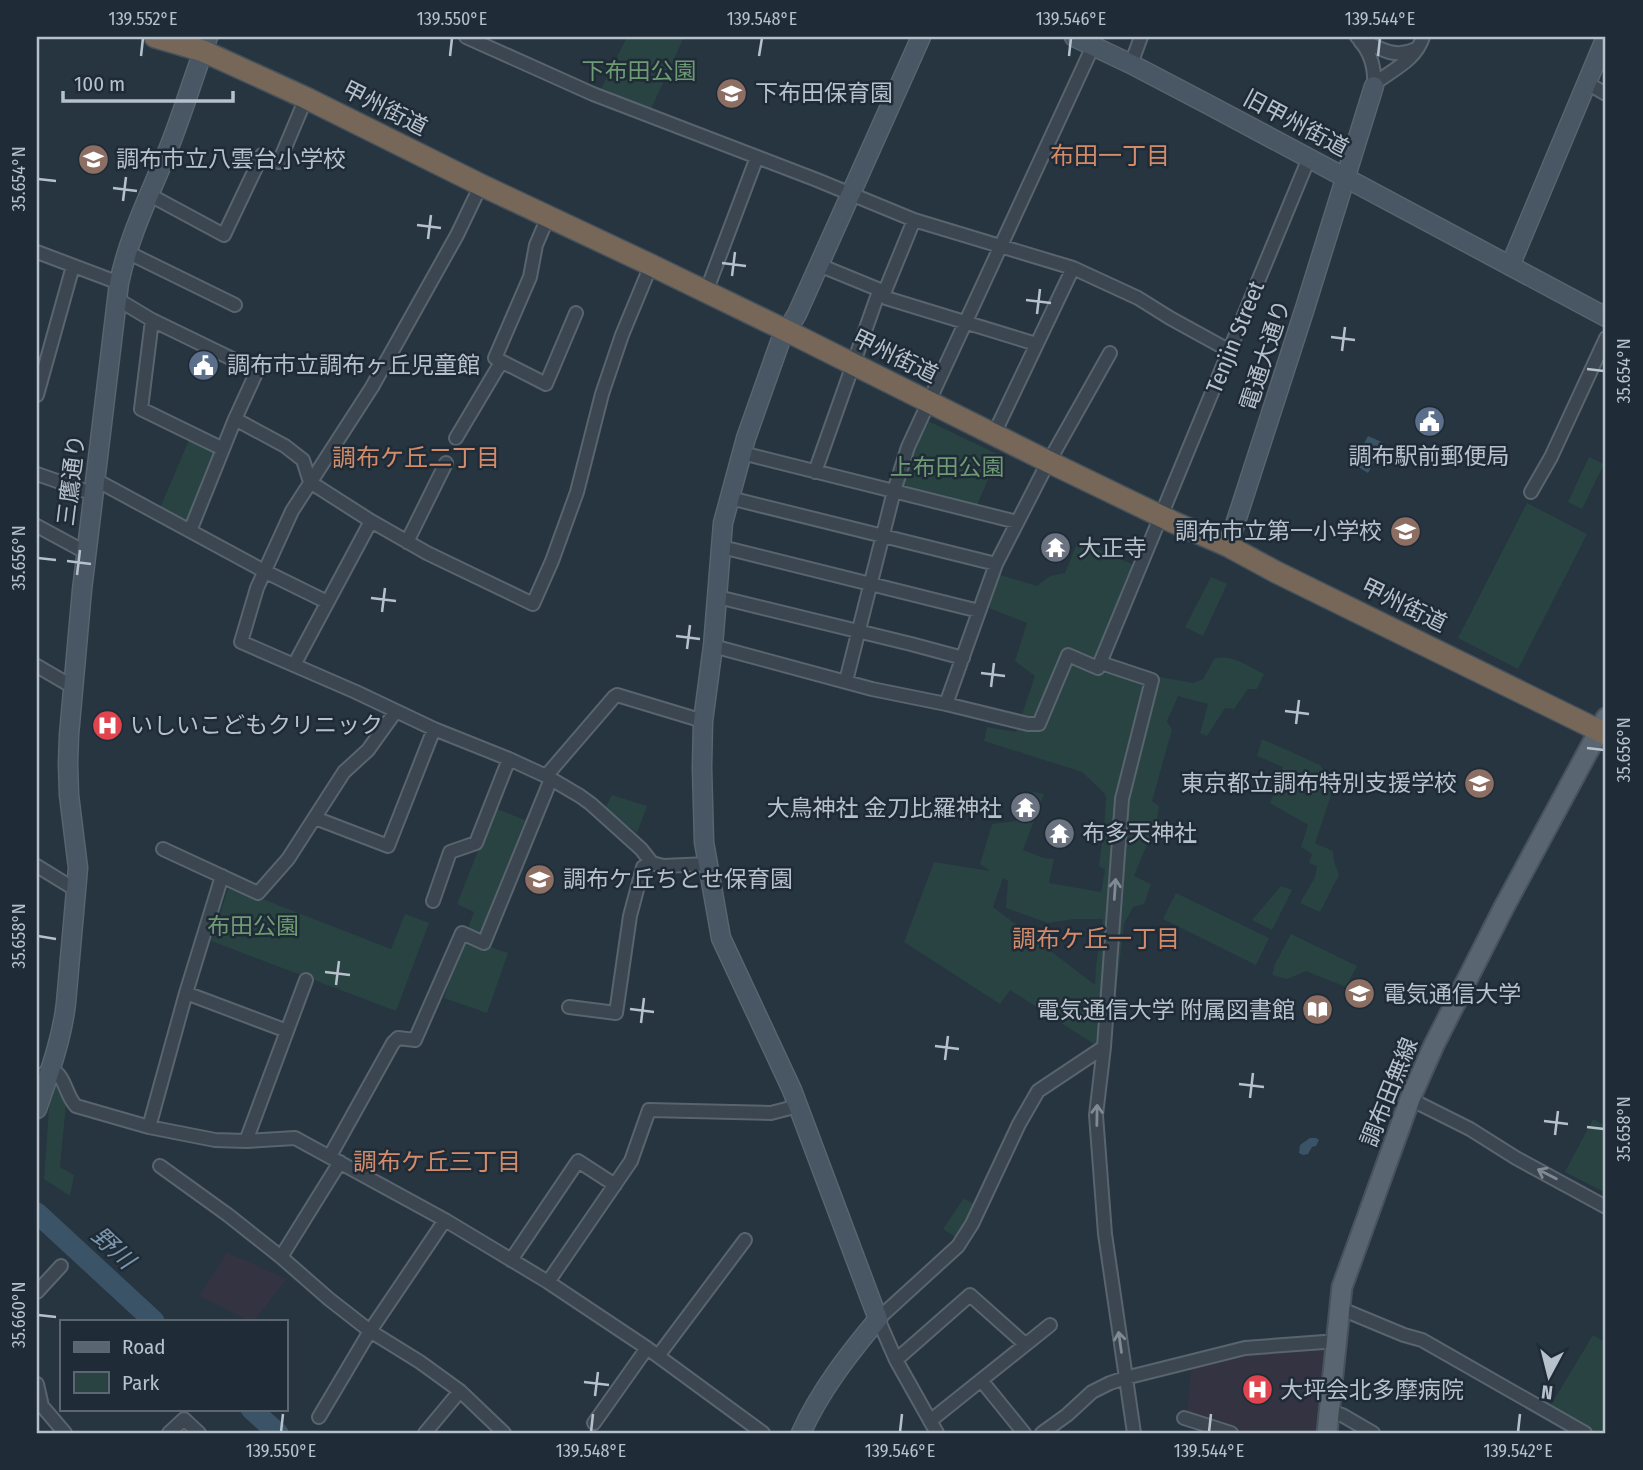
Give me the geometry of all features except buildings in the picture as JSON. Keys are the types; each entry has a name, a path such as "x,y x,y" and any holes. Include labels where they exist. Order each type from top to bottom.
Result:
{"highway":[{"name":"甲州街道","path":"155,37 205,44 306,98 481,185 787,331 1276,572 1604,727"}],"main road":[{"name":"調布田無線","path":"1327,1433 1342,1287 1410,1099 1434,1045 1497,921 1604,727"}],"street":[{"path":"466,37 593,94 914,220 1073,268 1138,298 1230,351"},
{"path":"921,37 797,314 779,342 742,453 723,523 718,597 703,721 702,799 704,842 721,939 739,973 798,1106 878,1319 896,1360 937,1433"},
{"name":"旧甲州街道","path":"1074,37 1346,177 1606,317"},
{"path":"1131,64 1141,37"},
{"path":"1357,37 1385,51 1400,54 1412,51 1421,42"},
{"path":"1357,37 1371,57 1374,86"},
{"path":"1510,266 1606,37"},
{"path":"1374,86 1415,54 1421,42"},
{"name":"三鷹通り","path":"37,1108 44,1074 64,1024 78,868 68,763 73,687 118,291 127,252 170,144 205,44"},
{"path":"846,681 894,491 908,447 1093,46"},
{"path":"1587,83 1606,94"},
{"name":"電通大通り","path":"1228,547 1374,86"},
{"path":"148,194 225,235 262,155 279,162 306,98"},
{"path":"706,292 757,157"},
{"name":"Tenjin Street","path":"1100,665 1309,159"},
{"path":"481,185 457,235 372,387 292,511 257,588 241,642 548,778 591,804 641,849 652,863 663,866 708,864"},
{"path":"548,217 536,245 530,277 495,358 547,384 576,313"},
{"path":"815,472 877,297 885,291 914,220"},
{"path":"127,252 235,305"},
{"path":"37,253 73,266 118,291 152,320 257,371 190,531"},
{"path":"235,419 285,446 303,460 310,482 371,522 482,581 533,604 577,492 602,394 622,335 651,265"},
{"path":"819,265 880,290 886,298 1036,344"},
{"path":"37,396 73,266"},
{"path":"994,434 1073,268"},
{"path":"152,320 141,409 223,449"},
{"path":"1531,492 1552,457 1606,338"},
{"path":"946,704 996,564 1110,354"},
{"path":"456,438 502,363"},
{"path":"742,453 1017,522"},
{"path":"407,542 446,463"},
{"path":"37,474 95,486 190,531 327,602"},
{"path":"730,498 996,564"},
{"path":"294,665 371,522"},
{"path":"37,526 87,553"},
{"path":"722,547 979,611"},
{"path":"718,597 963,658"},
{"path":"713,646 872,689 1028,724 1040,724 1068,655 1152,680 1122,799 1104,1047 1096,1115 1105,1234 1134,1433"},
{"path":"37,666 73,687"},
{"path":"281,1257 335,1159 393,1043 398,1038 415,1041 462,933 484,943 548,778 618,695 703,721"},
{"path":"163,849 258,893 288,859 344,772 368,750 396,711"},
{"path":"315,818 388,846 434,729"},
{"path":"433,901 450,852 476,843 509,759"},
{"path":"569,1006 616,1013 630,916 643,867 652,863"},
{"path":"37,866 76,890"},
{"path":"149,1128 222,876"},
{"path":"246,1141 306,980"},
{"path":"186,993 287,1031"},
{"path":"801,1433 827,1384 878,1319 958,1246 972,1224 1019,1124 1038,1091 1104,1047"},
{"path":"44,1074 60,1074 70,1100 76,1106 149,1128 215,1140 295,1138 445,1220 548,1282 652,1352 763,1433"},
{"path":"1410,1099 1470,1129 1516,1158 1606,1207"},
{"path":"548,1282 631,1161 649,1110 771,1113 798,1106"},
{"path":"511,1260 578,1161 615,1185"},
{"path":"160,1166 228,1215 370,1331 460,1391 498,1431"},
{"path":"319,1417 370,1331 445,1220"},
{"path":"594,1423 745,1240"},
{"path":"37,1292 61,1266"},
{"path":"896,1360 970,1295 1026,1344"},
{"path":"1339,1308 1422,1340 1585,1433"},
{"path":"930,1421 1051,1325"},
{"path":"1042,1433 1092,1392 1125,1378 1245,1348 1336,1342"},
{"path":"981,1380 1024,1433"},
{"path":"37,1384 39,1409 65,1433"},
{"path":"425,1433 460,1391"},
{"path":"1330,1411 1373,1433"},
{"path":"1184,1418 1227,1432"},
{"path":"169,1433 184,1419 199,1433"}],"shaded area":[{"path":"1368,436 1384,443 1368,473 1353,464"},
{"path":"1310,1138 1319,1140 1316,1146 1312,1147 1308,1154 1299,1153 1300,1145"},
{"path":"227,1252 287,1279 255,1320 247,1320 199,1296"},
{"name":"大坪会北多摩病院","path":"1330,1346 1321,1433 1243,1433 1187,1414 1191,1365 1244,1352"}],"green space":[{"name":"下布田公園","path":"627,37 684,37 650,111 600,91"},
{"name":"上布田公園","path":"926,420 999,455 976,507 901,490"},
{"path":"189,440 216,451 186,522 160,508"},
{"path":"1589,457 1604,464 1582,509 1568,502"},
{"path":"1527,503 1587,534 1518,669 1458,638"},
{"path":"1078,541 1134,565 1090,671 1099,674 1111,673 1117,660 1160,677 1193,683 1203,679 1214,659 1227,658 1264,674 1257,689 1248,689 1234,709 1225,708 1207,736 1200,733 1208,704 1178,696 1167,721 1172,730 1152,801 1159,806 1157,820 1134,876 1151,884 1144,904 1133,907 1124,924 1115,1000 1103,1000 1097,1046 1010,990 1000,1004 904,942 934,862 990,871 980,864 992,824 1023,820 1033,792 1044,794 1023,850 1054,859 1049,883 1101,892 1105,869 1099,866 1106,798 1104,793 1082,772 984,741 987,727 1016,732 1035,676 1015,661 1027,623 989,608 1000,575 1037,586 1050,576 1065,573","holes":["1003,878 1008,881 1006,908 1048,923 1074,919 1103,919 1095,985 993,907"]},
{"path":"1211,577 1227,584 1203,636 1185,627"},
{"path":"1262,739 1320,765 1336,780 1315,843 1333,851 1339,875 1320,912 1300,903 1315,877 1317,866 1309,863 1312,854 1301,847 1308,825 1270,803 1283,767 1257,756"},
{"path":"612,795 647,806 637,833 605,808"},
{"path":"495,808 525,820 479,936 467,931 474,912 457,904"},
{"name":"布田公園","path":"229,886 391,949 405,914 429,923 396,1011 211,941"},
{"path":"1281,886 1292,890 1272,930 1252,920"},
{"path":"1176,893 1269,938 1256,965 1163,919"},
{"path":"1291,934 1357,966 1346,987 1306,971 1287,979 1272,975"},
{"path":"464,938 508,953 487,1013 444,998"},
{"path":"55,1081 60,1082 66,1104 60,1167 74,1175 70,1196 44,1179 50,1094"},
{"path":"1593,1119 1606,1126 1606,1193 1565,1172"},
{"path":"964,1198 973,1204 957,1238 943,1229"},
{"path":"1593,1335 1606,1343 1606,1433 1592,1433 1549,1408"}],"waterway":[{"name":"野川","path":"37,1213 153,1320"},
{"name":"野川","path":"252,1410 278,1433"}],"place":[{"name":"下布田保育園","path":"732,93"},
{"name":"調布市立八雲台小学校","path":"93,159"},
{"name":"調布市立調布ヶ丘児童館","path":"204,365"},
{"name":"調布駅前郵便局","path":"1429,422"},
{"name":"調布市立第一小学校","path":"1405,531"},
{"name":"大正寺","path":"1055,548"},
{"name":"いしいこどもクリニック","path":"107,725"},
{"name":"東京都立調布特別支援学校","path":"1480,783"},
{"name":"大鳥神社 金刀比羅神社","path":"1025,808"},
{"name":"布多天神社","path":"1059,833"},
{"name":"調布ケ丘ちとせ保育園","path":"540,879"},
{"name":"電気通信大学","path":"1360,994"},
{"name":"電気通信大学 附属図書館","path":"1318,1010"},
{"name":"大坪会北多摩病院","path":"1257,1390"}],"district":[{"name":"布田一丁目","path":"1110,156"},
{"name":"調布ケ丘二丁目","path":"416,458"},
{"name":"調布ケ丘一丁目","path":"1096,939"},
{"name":"調布ケ丘三丁目","path":"437,1162"}]}
